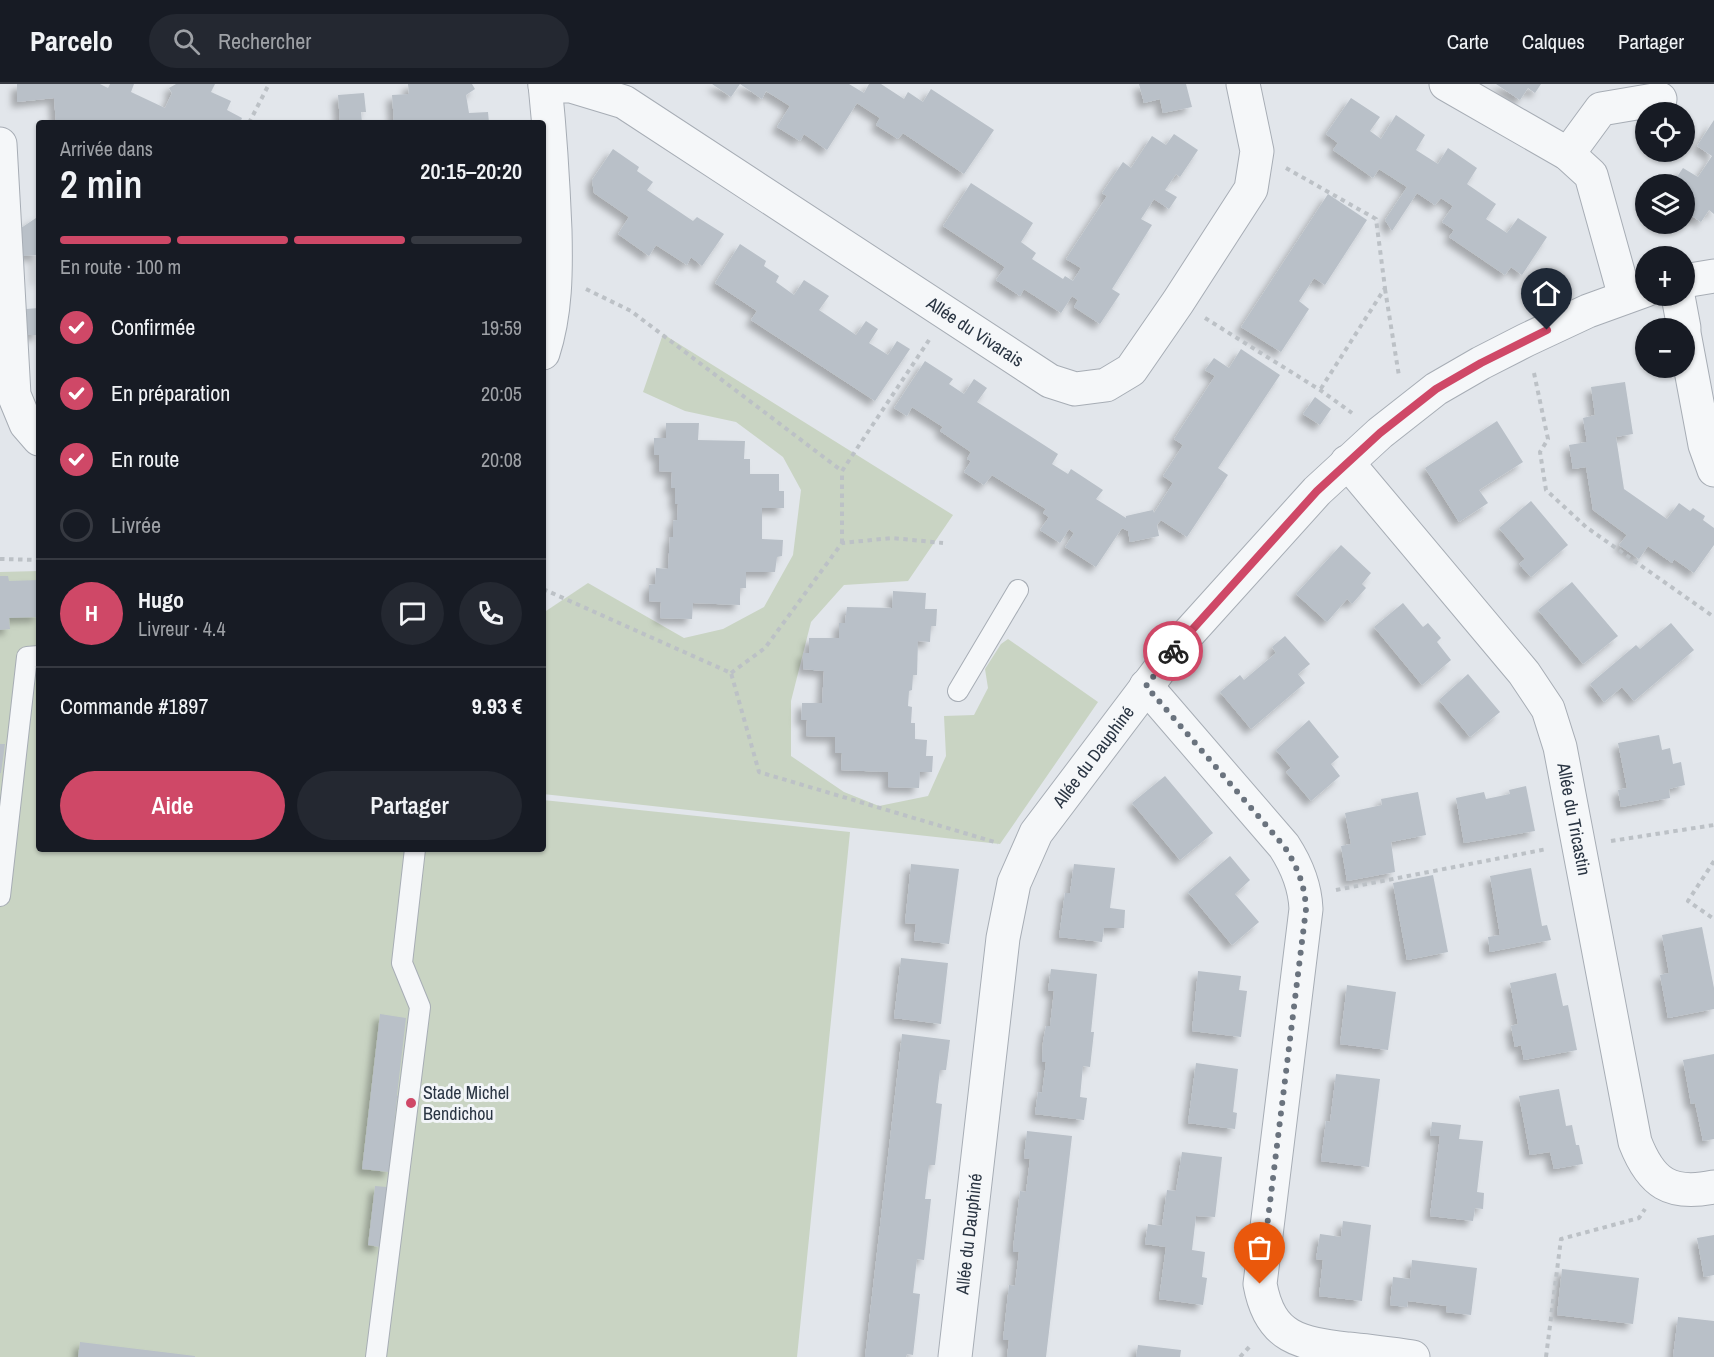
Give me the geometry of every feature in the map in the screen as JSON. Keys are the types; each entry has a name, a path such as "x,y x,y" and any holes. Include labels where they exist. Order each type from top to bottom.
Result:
{"street":[{"name":"Allée du Vivarais","path":"545,85 571,86 624,102 1050,381 1075,389 1106,386 1131,370 1251,189 1257,151 1243,84"},
{"path":"1446,84 1568,154 1591,175 1635,293"},
{"path":"545,85 554,189 556,274 550,332 546,344"},
{"path":"1568,154 1601,109 1660,99"},
{"path":"0,144 14,395 26,424 36,436"},
{"path":"1695,279 1714,276"},
{"name":"Allée du Dauphiné","path":"955,1357 1003,938 1014,883 1036,833 1178,645 1317,491 1347,462 1405,412 1436,389 1526,340 1588,311 1635,293"},
{"path":"1693,378 1706,445 1714,470"},
{"name":"Allée du Tricastin","path":"1347,462 1524,673 1548,709 1556,729 1635,1142 1645,1165 1662,1183"},
{"path":"1146,686 1284,846 1299,871 1306,896 1260,1284 1263,1297 1272,1319 1287,1334 1309,1344 1413,1357"},
{"path":"1662,1183 1689,1190 1714,1187"}],"lane":[{"path":"958,691 1018,590"},
{"path":"0,896 27,657 36,656"},
{"path":"376,1357 420,1007 402,963 415,852"}],"path":[{"path":"251,120 269,84"},
{"path":"1257,151 1376,219 1405,412"},
{"path":"556,274 631,311 842,471"},
{"path":"1320,390 1385,288"},
{"path":"1178,302 1320,390 1380,433"},
{"path":"731,673 765,648 842,543 842,471 947,314"},
{"path":"1526,340 1548,439 1540,453 1546,490 1586,527 1714,617"},
{"path":"842,543 892,538 943,543"},
{"path":"0,559 36,560"},
{"path":"546,590 731,673"},
{"path":"731,673 759,772 1027,851"},
{"path":"1306,896 1579,844 1714,825"},
{"path":"1714,861 1688,901 1714,919"},
{"path":"1546,1357 1561,1239 1639,1218 1662,1183"}],"green space":[{"path":"663,334 953,515 908,581 844,585 811,622 791,701 791,756 844,792 879,806 928,796 946,756 944,716 974,715 988,688 985,669 1001,644 1008,639 1098,702 1000,844 546,794 546,611 588,583 684,638 723,629 764,607 793,555 801,490 783,457 736,422 685,411 643,392"},
{"name":"Stade Michel Bendichou","path":"36,571 36,852 546,852 546,800 850,832 797,1357 0,1357 0,572"}],"building":[{"path":"17,84 100,84 108,88 110,84 134,84 131,92 165,108 172,93 169,88 176,84 215,84 211,92 231,101 227,110 242,118 241,120 56,120 54,98 17,102"},
{"path":"408,84 472,84 475,89 466,95 469,113 488,112 489,120 394,120 392,95 409,94"},
{"path":"712,84 740,84 731,97"},
{"path":"740,84 849,84 864,93 869,84 881,84 904,99 908,92 923,102 931,89 994,130 964,174 903,133 898,139 876,125 880,118 857,103 827,150 804,134 800,141 777,127 790,106 766,91 762,99"},
{"path":"1139,84 1186,84 1192,107 1163,113 1160,99 1144,103"},
{"path":"1496,84 1541,84 1535,93 1528,88 1520,100"},
{"path":"364,93 366,112 361,112 362,120 340,120 338,95"},
{"path":"1351,98 1380,117 1370,131 1381,139 1396,115 1425,135 1416,150 1438,164 1448,148 1477,168 1467,184 1496,204 1486,219 1507,233 1518,218 1547,237 1522,275 1511,267 1505,275 1449,237 1454,230 1442,222 1453,206 1441,198 1435,205 1417,193 1392,231 1385,220 1407,187 1379,169 1373,178 1333,150 1338,143 1326,134"},
{"path":"1714,120 1714,214 1709,210 1701,222 1695,218 1695,175 1698,177 1712,156 1697,146"},
{"path":"1174,134 1198,150 1180,177 1176,174 1165,190 1177,197 1169,209 1154,199 1141,219 1152,225 1112,289 1120,294 1100,324 1074,307 1078,300 1072,296 1061,313 1024,289 1020,296 996,280 1005,267 943,226 971,183 1033,223 1021,242 1036,253 1032,259 1063,279 1065,276 1073,281 1081,268 1066,259 1107,196 1102,193 1123,162 1131,168 1152,136 1166,145"},
{"path":"613,149 639,167 637,171 653,182 647,190 693,221 697,217 724,234 702,266 691,257 687,265 656,245 649,256 618,234 629,217 594,193 592,180"},
{"path":"1683,168 1693,174 1679,174"},
{"path":"1328,194 1367,220 1325,285 1314,278 1299,301 1309,309 1281,352 1241,327"},
{"path":"36,218 36,255 23,256 21,228"},
{"path":"740,244 766,261 764,266 779,276 776,282 794,295 804,280 829,296 819,310 856,335 866,321 878,329 869,343 888,355 897,341 910,349 875,401 751,320 757,311 715,283"},
{"path":"36,308 36,335 27,335 26,309"},
{"path":"1241,349 1280,375 1218,468 1228,475 1187,537 1161,520 1157,525 1159,536 1130,542 1128,531 1122,528 1096,567 1065,547 1074,533 1069,529 1060,543 1040,530 1049,517 1043,513 1046,509 992,475 984,485 964,472 971,461 967,459 971,452 940,431 943,427 912,407 907,416 894,408 925,361 953,379 949,384 964,394 974,379 987,388 977,402 1058,454 1052,464 1068,474 1071,469 1103,490 1096,499 1126,518 1126,516 1153,510 1154,513 1173,483 1163,476 1183,445 1174,439 1215,376 1205,370 1214,358 1229,368"},
{"path":"1625,382 1633,434 1616,437 1624,489 1667,519 1679,503 1690,511 1693,508 1705,516 1703,520 1714,528 1714,545 1694,573 1674,559 1672,563 1648,546 1639,559 1619,545 1627,535 1593,510 1586,467 1573,469 1569,445 1587,442 1583,418 1595,415 1591,387"},
{"path":"1315,397 1331,409 1320,425 1303,414"},
{"path":"1497,421 1523,462 1479,490 1488,503 1459,522 1425,468"},
{"path":"666,423 699,423 698,440 745,441 744,459 750,459 750,474 779,474 779,491 784,491 784,508 762,508 762,539 783,540 782,556 777,557 775,572 746,572 746,588 740,588 740,605 693,603 692,619 660,618 661,602 649,601 649,585 655,584 656,568 668,569 670,537 673,537 673,521 677,520 678,504 675,504 675,488 671,488 672,472 659,471 659,455 654,455 654,438 666,438"},
{"path":"1531,501 1568,545 1531,577 1519,564 1525,559 1499,528"},
{"path":"1341,545 1371,573 1362,584 1366,588 1352,604 1347,599 1327,622 1296,594"},
{"path":"0,576 8,576 9,581 36,580 36,617 9,618 10,629 0,630"},
{"path":"1572,582 1618,636 1583,664 1538,610"},
{"path":"893,591 926,593 925,609 937,609 936,626 931,626 930,642 918,641 917,675 913,675 912,690 909,691 908,706 912,707 911,723 915,723 915,739 927,740 926,756 933,756 932,772 920,772 919,788 888,787 888,772 841,770 842,753 835,753 835,737 806,736 807,720 801,720 802,703 822,703 824,671 803,669 803,653 809,653 809,638 839,638 839,623 845,623 847,607 892,608"},
{"path":"1403,603 1423,627 1428,623 1441,638 1437,642 1451,660 1422,685 1374,627"},
{"path":"1671,623 1694,650 1634,701 1622,687 1604,702 1590,684 1636,645 1640,649"},
{"path":"1285,636 1310,664 1298,674 1305,683 1251,729 1220,692 1240,675 1244,680 1276,653 1272,647"},
{"path":"1468,674 1500,712 1470,737 1439,700"},
{"path":"1309,720 1339,757 1331,764 1340,776 1311,801 1286,772 1291,768 1276,750"},
{"path":"1659,735 1662,750 1670,748 1673,764 1681,762 1685,785 1669,789 1670,798 1621,807 1618,790 1627,788 1618,743"},
{"path":"0,744 5,744 1,773 0,773"},
{"path":"1165,776 1213,833 1180,860 1132,803"},
{"path":"1526,786 1535,831 1464,843 1456,798 1484,792 1486,799 1510,794 1509,790"},
{"path":"1418,792 1426,835 1391,842 1395,872 1347,881 1341,846 1351,844 1345,813 1382,805 1381,799"},
{"path":"1230,856 1250,880 1235,894 1259,922 1232,945 1188,892"},
{"path":"911,864 959,869 949,944 914,940 916,924 905,923"},
{"path":"1074,864 1115,868 1110,908 1125,910 1124,928 1104,928 1102,942 1059,937 1065,893 1070,893"},
{"path":"1531,868 1542,926 1547,925 1551,940 1490,952 1488,937 1500,935 1490,876"},
{"path":"1433,875 1448,952 1407,960 1393,883"},
{"path":"1702,927 1714,988 1714,1009 1668,1018 1660,975 1669,973 1662,935"},
{"path":"901,958 948,963 941,1024 894,1018"},
{"path":"1051,969 1097,974 1090,1067 1083,1066 1080,1097 1087,1098 1084,1120 1035,1114 1038,1092 1042,1093 1046,1062 1042,1062 1043,1042 1046,1026 1050,1026 1054,991 1048,990"},
{"path":"1198,971 1241,976 1239,990 1247,991 1241,1037 1192,1031"},
{"path":"1556,973 1563,1006 1568,1005 1577,1050 1524,1060 1521,1045 1515,1047 1511,1026 1518,1024 1510,983"},
{"path":"1347,985 1396,992 1388,1050 1340,1044"},
{"path":"380,1014 406,1018 397,1095 399,1098 397,1098 389,1172 362,1169"},
{"path":"902,1034 950,1040 946,1070 940,1070 936,1103 942,1104 935,1165 929,1165 925,1199 931,1199 924,1260 917,1259 913,1293 920,1294 913,1355 865,1357"},
{"path":"1714,1054 1714,1139 1703,1141 1695,1103 1691,1104 1683,1060"},
{"path":"1196,1063 1238,1069 1233,1112 1237,1113 1235,1129 1188,1123"},
{"path":"1336,1074 1380,1079 1369,1167 1321,1161 1326,1121 1330,1122"},
{"path":"1559,1089 1566,1126 1572,1125 1583,1164 1554,1169 1550,1152 1530,1155 1519,1096"},
{"path":"1432,1122 1461,1125 1459,1139 1483,1141 1477,1192 1484,1193 1483,1209 1475,1208 1473,1221 1430,1216 1440,1136 1430,1136"},
{"path":"1027,1131 1072,1136 1046,1357 1007,1357 1009,1340 1003,1340 1009,1285 1015,1286 1019,1252 1013,1252 1020,1191 1026,1192 1030,1159 1024,1158"},
{"path":"1182,1152 1222,1157 1215,1217 1196,1216 1192,1250 1205,1252 1202,1277 1207,1278 1203,1305 1159,1299 1166,1247 1145,1244 1148,1224 1162,1226 1167,1190 1176,1191"},
{"path":"375,1186 387,1187 380,1247 368,1245"},
{"path":"1343,1221 1371,1225 1362,1301 1319,1296 1323,1260 1316,1259 1320,1234 1341,1237"},
{"path":"1714,1235 1714,1275 1704,1277 1697,1238"},
{"path":"1412,1260 1477,1268 1471,1315 1446,1312 1447,1306 1408,1301 1407,1307 1390,1305 1393,1277 1410,1279"},
{"path":"1562,1269 1639,1278 1633,1324 1557,1315"},
{"path":"1678,1317 1714,1321 1714,1357 1673,1357"},
{"path":"80,1342 195,1356 195,1357 78,1357"},
{"path":"1138,1345 1181,1350 1180,1357 1136,1357"}],"way so far":[{"path":"1173,651 1146,686 1284,846 1299,871 1306,896 1260,1284"}],"place":[{"name":"Stade Michel Bendichou","path":"411,1103"}],"route":[{"path":"1173,651 1317,491 1380,433 1436,389 1481,363 1547,330"}]}
